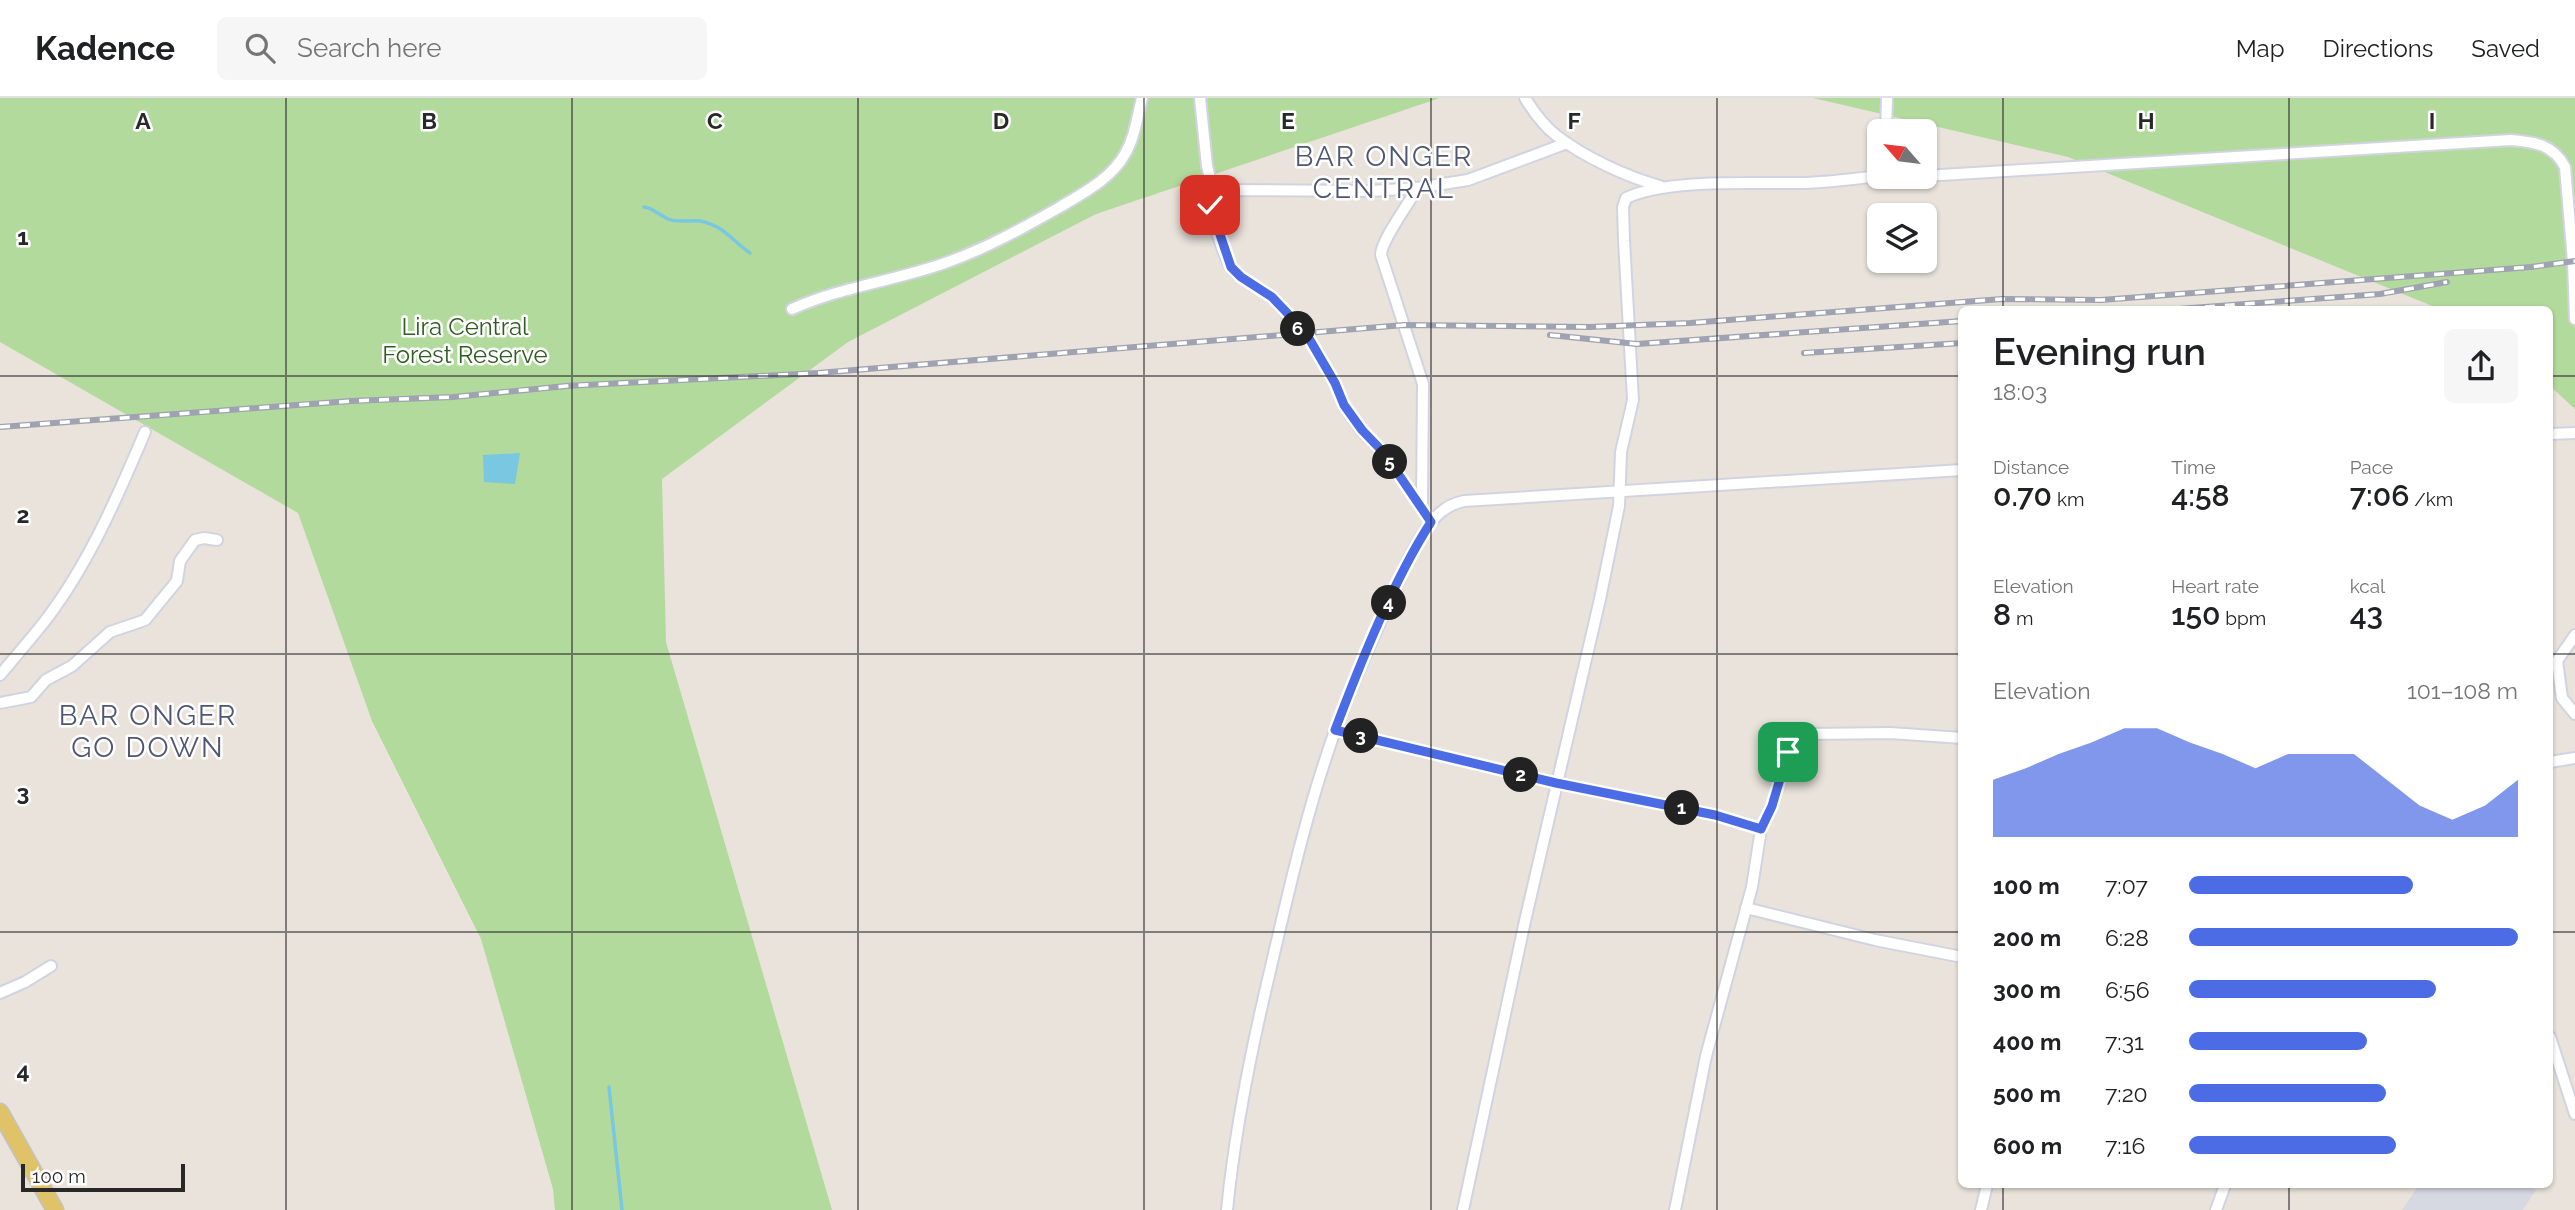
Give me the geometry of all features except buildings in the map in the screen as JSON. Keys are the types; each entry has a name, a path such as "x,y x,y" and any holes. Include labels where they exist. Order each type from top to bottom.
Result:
{"main road":[{"path":"0,1112 55,1210"}],"street":[{"path":"792,309 814,299 927,269 991,246 1091,189 1114,169 1125,155 1142,98"},
{"path":"1200,98 1207,166 1213,191 1210,196 1212,213 1231,267 1241,277 1272,297 1292,318 1299,330 1307,335 1335,383 1344,405 1362,430 1384,453 1422,505 1431,522"},
{"path":"1525,98 1554,135 1566,143 1642,181 1667,188"},
{"path":"1886,98 1886,119"},
{"path":"1937,175 2511,140 2535,142 2559,156 2565,167 2575,319"},
{"path":"1213,191 1371,191 1417,188 1468,180 1566,143"},
{"path":"1463,1210 1619,506 1621,452 1633,400 1623,207 1626,198 1638,192 1712,184 1807,183 1867,177"},
{"path":"1417,188 1381,248 1381,255 1423,384 1422,505"},
{"path":"0,675 46,620 84,561 114,505 145,432"},
{"path":"2553,434 2575,433"},
{"path":"1227,1210 1236,1135 1254,1040 1293,870 1335,730 1392,596 1431,522 1447,508 1464,501 1958,470"},
{"path":"0,703 31,697 46,680 72,666 110,632 145,620 177,582 180,561 195,540 217,540"},
{"path":"2575,635 2557,661 2562,698 2575,715"},
{"path":"1335,730 1556,783 1715,815 1761,829"},
{"path":"1675,1210 1706,1056 1752,887 1761,829 1772,806 1788,752 1797,739 1809,734 1891,733 1958,738"},
{"path":"2553,762 2575,758"},
{"path":"1746,908 1875,940 1958,956"},
{"path":"0,993 51,966"},
{"path":"2553,1046 2575,1114"},
{"path":"1982,1210 1986,1188"},
{"path":"2216,1210 2224,1188"}],"shaded area":[{"path":"2417,1188 2536,1190 2523,1210 2402,1210"}],"green space":[{"name":"Lira Central Forest Reserve","path":"0,98 1440,98 1096,214 848,342 662,479 666,642 832,1210 555,1210 553,1189 481,939 372,721 298,513 0,342"},
{"path":"1813,98 2575,98 2575,409 2553,389 2553,306 2432,306 2068,157 1937,127 1937,119 1904,119"}],"water":[{"path":"520,453 515,484 484,482 483,455"}],"waterway":[{"path":"644,207 672,220 700,221 716,226 750,253"},
{"path":"609,1087 622,1210"}],"railway":[{"path":"0,427 351,401 453,397 566,386 818,373 1404,325 1589,327 1690,323 2002,299 2101,300 2531,267 2575,261"},
{"path":"2219,306 2380,294 2447,282"},
{"path":"1550,335 1637,344 1958,321"},
{"path":"1804,353 1958,343"}],"district":[{"name":"BAR ONGER CENTRAL","path":"1384,172"},
{"name":"BAR ONGER GO DOWN","path":"148,731"}],"route":[{"path":"1210,205 1231,267 1241,277 1272,297 1292,318 1299,330 1307,335 1335,383 1344,405 1362,430 1384,453 1422,505 1431,522 1387,608 1335,730 1556,783 1715,815 1761,829 1772,806 1788,752"}]}
